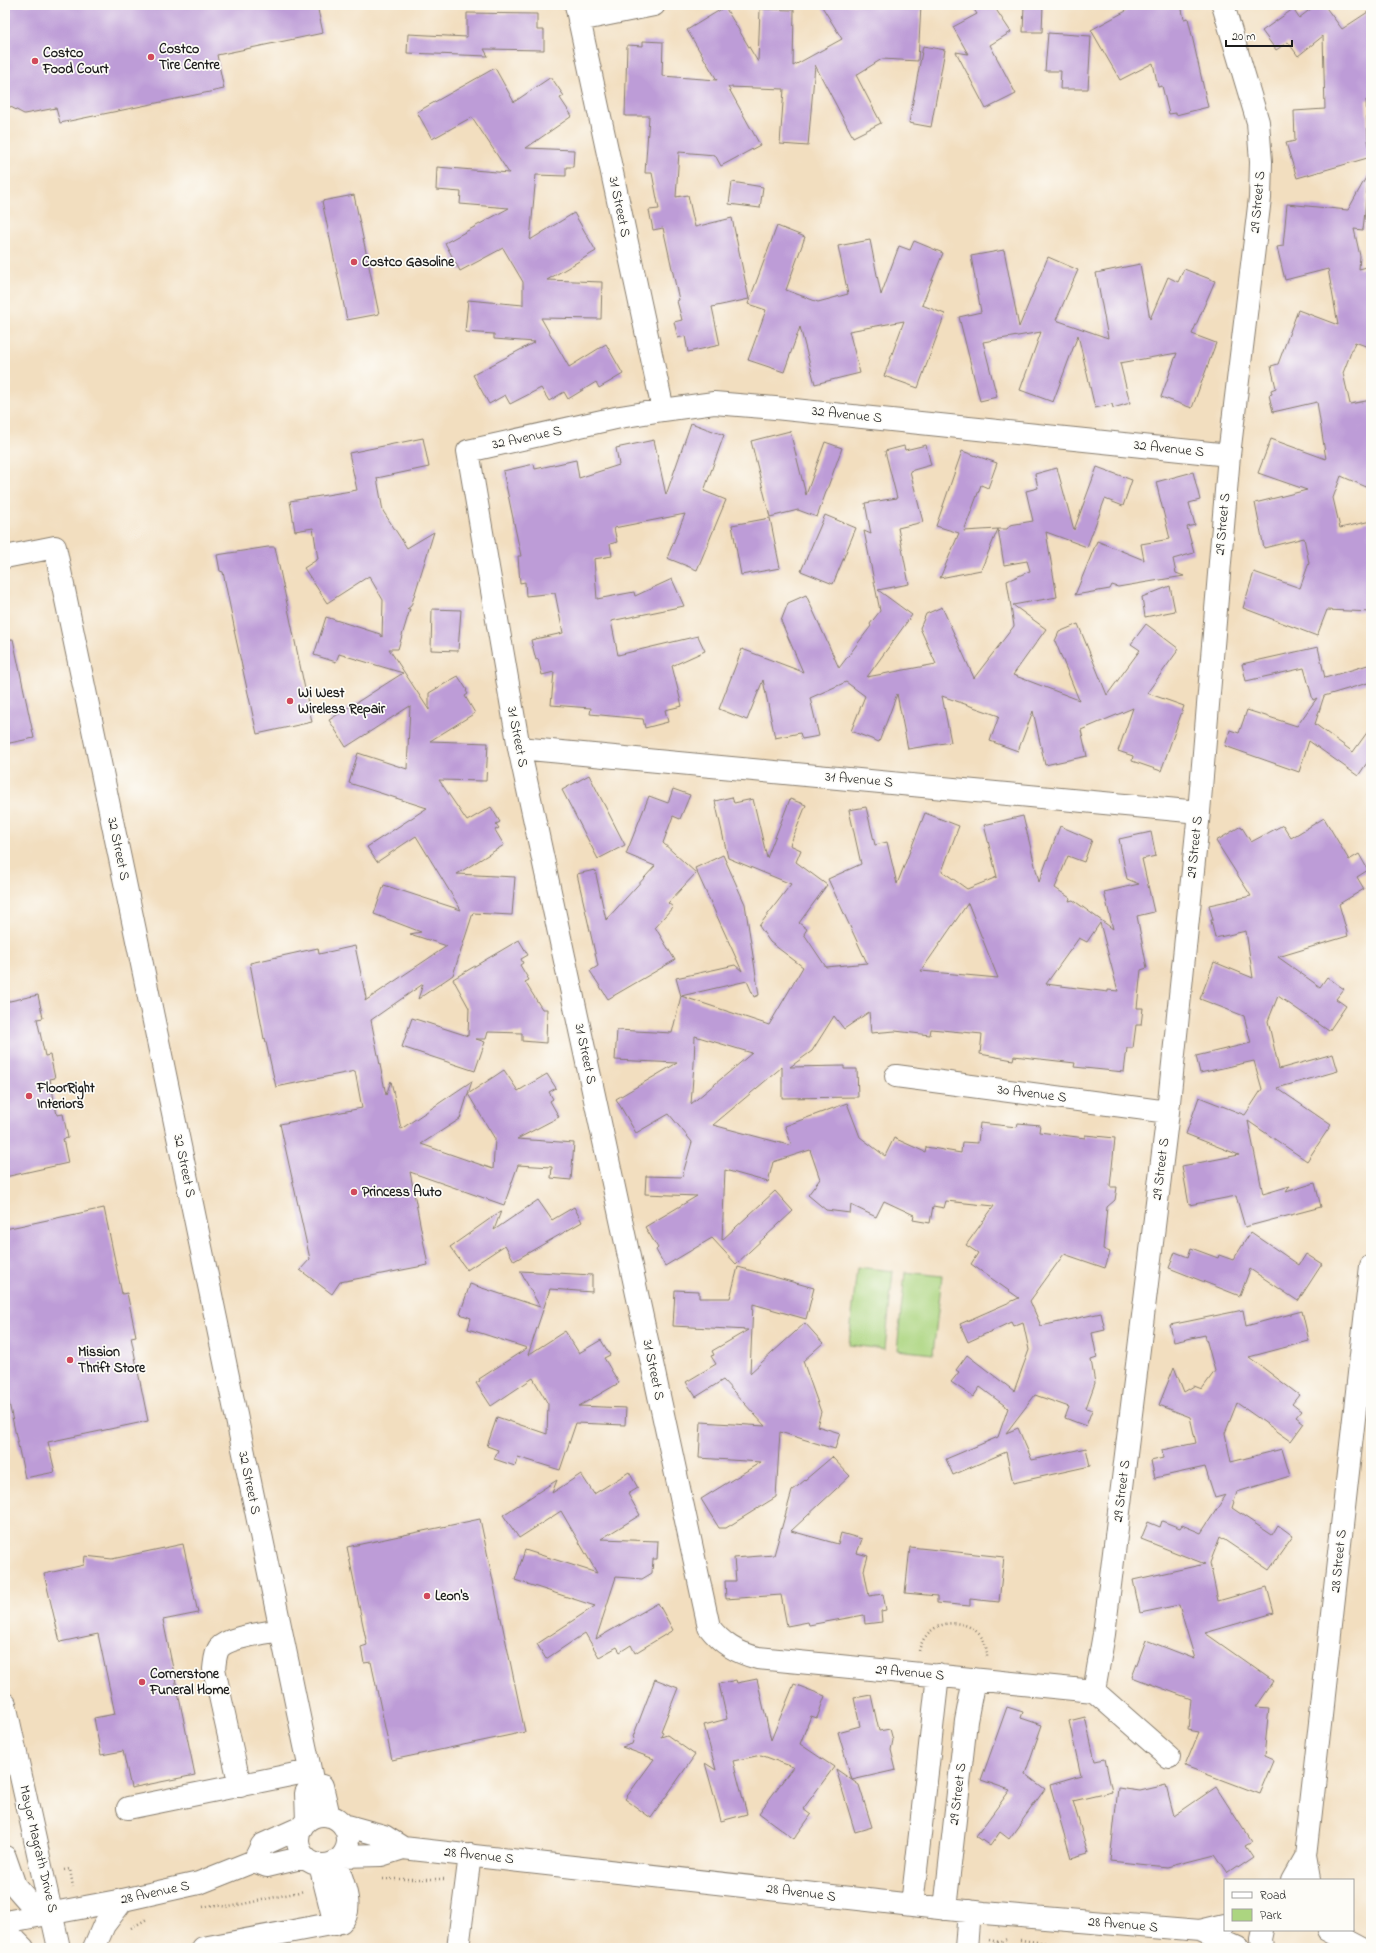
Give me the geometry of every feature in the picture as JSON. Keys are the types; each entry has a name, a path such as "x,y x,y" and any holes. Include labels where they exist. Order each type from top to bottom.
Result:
{"street":[{"path":"577,12 654,5"},
{"name":"29 Street S","path":"1094,1692 1104,1634 1168,1112 1199,812 1229,455 1260,198 1261,162 1258,122 1223,5"},
{"name":"31 Street S","path":"577,12 663,410"},
{"name":"32 Avenue S","path":"468,451 620,418 714,403 1229,455"},
{"name":"31 Street S","path":"468,451 519,748 709,1627 728,1647"},
{"name":"32 Street S","path":"5,557 55,548 311,1777"},
{"name":"31 Avenue S","path":"519,748 1199,812"},
{"name":"30 Avenue S","path":"896,1076 1168,1112"},
{"name":"28 Street S","path":"1305,1857 1371,1266"},
{"path":"240,1786 214,1669 215,1658 219,1648 227,1642 280,1630"},
{"name":"29 Avenue S","path":"728,1647 745,1655 758,1658 1094,1692"},
{"path":"912,1905 927,1674"},
{"name":"29 Street S","path":"945,1909 966,1721 980,1680"},
{"path":"1094,1692 1169,1757"},
{"name":"Mayor Magrath Drive S","path":"5,1704 59,1948"},
{"path":"311,1777 306,1793 304,1824 298,1843 326,1860"},
{"path":"128,1808 240,1786 311,1777 322,1786 336,1820 348,1832 349,1841 347,1849 326,1860"},
{"name":"28 Avenue S","path":"5,1922 123,1900 199,1883 254,1861 262,1845 321,1815 384,1836 403,1848"},
{"name":"28 Avenue S","path":"254,1861 267,1866 381,1855 403,1848 945,1909 1200,1931"},
{"path":"458,1948 470,1855"},
{"path":"1293,1879 1305,1857"},
{"path":"1305,1857 1309,1879"},
{"path":"5,1858 15,1886 29,1902 52,1913"},
{"path":"203,1948 335,1924 326,1860"},
{"path":"94,1948 104,1925 123,1900"},
{"path":"966,1948 969,1911"},
{"path":"1200,1931 1224,1925"},
{"path":"1200,1931 1238,1948"},
{"path":"1262,1948 1261,1939 1263,1931"},
{"path":"1320,1931 1322,1948"},
{"path":"1330,1931 1362,1948"},
{"path":"5,1934 12,1936 23,1948"}],"path":[{"path":"927,1674 921,1644 927,1634 941,1625 957,1623 973,1629 984,1642 987,1652 980,1680"},
{"path":"375,1879 428,1878"},
{"path":"213,1905 229,1907 309,1890"},
{"path":"994,1944 1010,1939"},
{"path":"1014,1940 1092,1948"}],"green space":[{"path":"857,1267 893,1271 885,1349 849,1345"},
{"path":"905,1272 942,1276 933,1354 897,1350"}],"building":[{"path":"5,5 317,5 323,33 217,55 224,89 60,123 56,108 24,114 5,104"},
{"path":"821,5 921,5 918,61 882,59 856,75 881,123 853,137 815,65 808,146 780,144 784,89 728,87 760,145 721,166 715,155 679,152 676,197 688,195 695,227 732,218 749,299 712,307 720,345 688,352 685,336 678,338 674,322 682,320 663,228 653,230 649,210 659,209 652,173 645,173 649,116 625,116 627,45 643,46 643,41 663,42 662,76 717,80 687,30 725,7 758,62 760,9 794,10 793,66 842,39"},
{"path":"971,5 993,5 1011,32 990,45 1016,94 986,109 956,52 968,54 953,27 977,14"},
{"path":"1024,5 1043,5 1042,32 1023,32"},
{"path":"1122,5 1181,5 1184,19 1188,18 1208,107 1176,115 1176,113 1169,114 1162,86 1158,87 1153,63 1120,80 1091,30 1126,11"},
{"path":"1316,5 1324,5 1342,29 1371,10 1371,100 1366,100 1368,140 1371,157 1297,178 1286,143 1295,141 1294,111 1325,109 1323,36 1298,56 1288,42 1276,50 1262,31 1293,9 1299,18"},
{"path":"467,13 537,14 537,30 544,30 544,50 484,49 488,56 407,53 408,34 467,37"},
{"path":"1048,33 1091,36 1088,89 1060,89 1061,71 1045,71"},
{"path":"923,46 945,50 931,127 909,123"},
{"path":"495,68 514,102 551,77 564,96 560,98 572,116 526,148 574,150 573,167 566,167 566,176 536,175 530,240 574,213 596,251 547,280 602,282 601,319 541,318 569,367 606,344 623,374 599,388 596,382 568,399 564,392 549,401 541,388 510,404 505,395 489,404 473,375 535,342 494,339 494,334 465,332 468,300 523,305 523,282 503,248 460,271 445,243 509,208 460,204 461,192 436,190 437,167 509,173 472,117 432,139 417,112"},
{"path":"1369,172 1363,230 1354,229 1360,256 1359,269 1371,266 1371,348 1355,342 1343,373 1350,404 1371,400 1371,489 1341,476 1333,498 1340,528 1371,521 1371,612 1327,610 1317,636 1243,608 1254,572 1300,588 1309,563 1304,538 1264,548 1255,503 1307,490 1258,473 1271,439 1326,459 1317,402 1273,412 1269,395 1272,394 1271,390 1276,388 1271,366 1278,364 1298,310 1338,325 1328,269 1285,280 1277,247 1283,246 1287,204 1348,210"},
{"path":"732,182 763,187 760,208 729,204"},
{"path":"354,195 379,314 347,320 322,201"},
{"path":"777,226 805,237 786,290 818,302 848,294 838,246 870,240 881,295 899,246 910,250 914,241 943,253 922,305 945,314 918,388 884,376 904,321 849,331 860,373 815,384 800,327 784,372 748,360 766,310 748,304"},
{"path":"1004,250 1019,327 1048,257 1078,270 1056,320 1108,338 1096,273 1140,264 1150,319 1168,277 1178,282 1184,269 1215,281 1192,334 1216,343 1192,408 1161,397 1177,353 1120,363 1130,403 1113,408 1112,404 1095,408 1078,335 1053,402 1020,390 1041,332 983,342 997,397 980,401 959,317 981,312 971,256"},
{"path":"691,423 724,435 704,491 726,500 697,570 667,558 685,514 614,528 617,542 610,544 612,556 594,559 597,599 634,592 635,596 672,579 684,606 611,621 618,655 698,636 705,651 672,666 682,706 665,710 668,722 645,728 643,719 590,714 591,708 551,705 554,672 542,675 538,659 536,660 531,640 563,633 555,593 526,596 525,582 520,583 518,556 521,556 503,471 534,464 535,469 576,460 579,478 619,465 616,448 654,440 666,495"},
{"path":"790,431 806,495 825,442 842,448 817,517 798,510 770,517 751,441"},
{"path":"423,438 429,467 377,478 383,511 407,548 434,532 411,606 407,609 410,609 398,649 389,649 429,710 429,693 458,676 467,690 466,691 468,694 465,696 475,713 430,741 488,743 486,781 439,780 467,821 491,807 500,822 496,824 499,828 495,830 504,845 457,874 515,877 512,915 473,913 453,975 418,999 423,984 371,1020 386,1095 391,1081 401,1129 472,1081 460,1119 421,1144 493,1169 495,1139 468,1094 504,1070 518,1091 547,1074 556,1088 549,1092 553,1099 550,1101 559,1117 517,1139 574,1143 571,1180 551,1178 552,1167 518,1165 504,1205 410,1172 428,1265 340,1282 332,1294 300,1270 310,1259 280,1124 362,1108 355,1071 276,1087 265,1038 264,1039 250,963 318,948 319,954 355,946 366,998 365,1001 447,946 410,934 421,932 374,914 384,885 461,910 416,836 377,862 367,847 427,808 349,783 358,753 407,769 410,706 346,747 329,720 403,673 339,654 336,662 314,655 326,617 380,634 382,637 383,600 369,576 327,603 304,568 318,559 313,528 295,531 290,501 357,490 349,453"},
{"path":"926,445 931,465 910,471 923,522 898,528 909,584 878,590 912,615 867,677 936,664 920,628 926,614 942,607 974,678 1014,626 1007,581 1030,571 1027,561 1004,565 998,529 1007,529 1010,525 1033,521 1026,491 1038,488 1035,474 1057,468 1074,530 1097,467 1132,480 1123,506 1105,499 1087,547 1046,532 1057,597 1013,605 1046,629 1013,675 1079,700 1055,641 1059,632 1078,624 1107,695 1140,650 1131,644 1146,624 1179,649 1147,693 1184,706 1161,771 1132,761 1133,756 1118,751 1133,708 1081,730 1087,756 1045,765 1033,711 1018,751 990,741 999,716 942,696 951,742 908,749 897,694 879,742 851,731 865,696 846,682 810,698 819,736 802,739 800,733 775,738 763,680 747,720 719,709 742,649 803,672 781,621 788,603 806,595 839,668 871,626 870,624 880,611 864,531 871,534 865,503 897,498 885,451 904,446 905,450"},
{"path":"962,451 997,463 988,488 981,485 964,531 998,529 981,570 940,578 959,533 936,526"},
{"path":"1193,472 1200,500 1189,503 1195,525 1187,527 1194,553 1173,559 1176,573 1184,576 1118,587 1112,585 1110,589 1075,595 1097,541 1144,560 1141,544 1170,539 1156,482"},
{"path":"825,515 856,528 833,584 801,571"},
{"path":"770,518 780,568 741,575 732,525"},
{"path":"275,547 312,722 257,734 223,572 220,571 217,555"},
{"path":"1170,586 1175,611 1145,617 1142,597"},
{"path":"432,609 461,610 458,651 431,650"},
{"path":"13,639 34,738 5,744 5,640"},
{"path":"1318,647 1325,678 1371,664 1371,682 1324,696 1315,724 1353,752 1371,727 1371,757 1358,776 1309,741 1299,772 1225,746 1230,730 1239,733 1247,710 1297,726 1317,698 1313,700 1304,668 1246,681 1242,664"},
{"path":"589,775 625,845 598,859 562,790"},
{"path":"673,789 690,795 680,819 673,816 663,843 696,873 668,903 673,907 655,927 675,960 608,999 590,971 598,966 577,874 595,870 606,920 655,866 626,854 649,796 668,803"},
{"path":"732,797 734,803 753,799 767,858 790,799 806,805 790,845 801,850 796,862 827,885 799,923 807,929 804,934 826,967 867,963 828,879 861,864 849,810 866,807 875,845 887,842 897,884 925,813 959,826 942,871 967,889 997,877 984,825 1023,816 1039,882 1060,826 1092,840 1084,862 1068,856 1055,888 1070,898 1069,901 1073,900 1113,929 1104,892 1139,884 1127,879 1119,839 1151,832 1156,856 1142,859 1154,912 1137,916 1147,968 1141,970 1137,1008 1143,1008 1141,1025 1136,1025 1133,1048 1127,1048 1124,1072 1074,1067 1075,1063 1014,1056 1013,1060 980,1054 982,1034 931,1029 930,1035 895,1031 871,1033 869,1012 844,1029 834,1016 812,1051 790,1067 844,1066 844,1069 857,1069 858,1097 782,1098 782,1067 713,1125 792,1146 785,1126 847,1103 860,1137 885,1156 894,1138 925,1152 926,1147 961,1153 962,1142 978,1143 980,1123 1017,1127 1018,1123 1040,1125 1039,1132 1085,1138 1085,1135 1115,1138 1110,1187 1117,1187 1115,1200 1107,1207 1103,1249 1110,1252 1105,1268 1064,1254 1030,1301 1041,1326 1101,1313 1105,1330 1092,1333 1097,1358 1091,1360 1095,1383 1086,1408 1092,1410 1086,1426 1065,1418 1069,1407 1035,1395 1006,1433 1018,1428 1032,1460 1086,1448 1090,1466 1013,1483 1006,1452 953,1475 946,1459 998,1437 1008,1408 980,1387 973,1397 951,1382 959,1372 956,1370 967,1355 1014,1391 1029,1350 1023,1322 1013,1326 1011,1322 968,1342 960,1324 1019,1298 971,1264 978,1253 966,1245 994,1206 946,1201 944,1208 933,1206 930,1223 913,1220 914,1215 884,1201 876,1217 851,1205 850,1213 826,1210 808,1195 820,1179 810,1150 773,1162 768,1182 725,1170 722,1240 775,1191 793,1211 736,1264 712,1238 665,1266 656,1250 658,1248 645,1227 697,1196 645,1194 646,1176 682,1177 692,1142 669,1114 636,1133 616,1099 677,1063 615,1060 617,1030 672,1033 681,996 769,1025 803,967 770,942 759,926 791,884 728,858 715,801","holes":["968,903 998,978 921,971","1100,923 1118,991 1108,990 1108,992 1046,984 1079,938 1087,942","695,1036 752,1053 691,1104"]},
{"path":"1324,818 1349,860 1359,854 1368,870 1357,877 1364,889 1339,904 1348,936 1278,957 1320,987 1327,977 1344,989 1336,999 1346,1006 1329,1031 1278,996 1268,1021 1279,1069 1333,1054 1338,1071 1277,1088 1331,1125 1307,1161 1248,1121 1263,1194 1290,1186 1286,1192 1315,1183 1321,1207 1245,1227 1236,1196 1189,1205 1182,1166 1239,1155 1186,1134 1199,1097 1245,1115 1262,1089 1254,1061 1200,1073 1196,1056 1251,1043 1244,1016 1200,999 1214,962 1253,978 1246,931 1215,938 1211,920 1213,920 1209,905 1251,896 1216,841 1241,826 1251,842 1283,825 1291,838"},
{"path":"723,855 745,904 759,995 754,997 747,981 681,996 676,978 735,965 742,971 695,868"},
{"path":"519,940 528,955 521,959 523,963 520,965 529,980 525,982 542,1009 547,1009 546,1043 522,1041 522,1033 488,1032 486,1039 476,1039 485,1042 475,1071 402,1047 412,1018 468,1036 469,1008 453,979"},
{"name":"FloorRight Interiors","path":"38,995 43,1018 37,1019 45,1056 50,1055 55,1078 50,1079 57,1115 63,1114 68,1138 63,1139 68,1163 5,1177 5,1002"},
{"path":"538,1200 552,1220 574,1207 582,1222 514,1261 505,1245 467,1270 450,1247 501,1211 494,1230"},
{"name":"Mission Thrift Store","path":"104,1208 122,1294 127,1293 136,1336 131,1337 148,1421 48,1442 55,1472 25,1478 5,1384 5,1229"},
{"path":"1251,1232 1299,1265 1306,1254 1322,1264 1298,1301 1250,1269 1240,1296 1169,1268 1175,1252 1188,1257 1191,1248 1218,1258 1219,1255 1233,1260"},
{"path":"738,1267 814,1288 806,1319 753,1304 750,1373 805,1323 823,1343 803,1361 821,1412 817,1426 840,1433 835,1449 780,1432 776,1497 726,1528 719,1528 701,1499 761,1462 699,1458 701,1422 765,1426 723,1380 696,1397 686,1382 716,1364 711,1356 714,1355 712,1351 748,1330 673,1326 675,1290 699,1291 699,1298 730,1298"},
{"path":"520,1271 592,1275 592,1292 550,1289 528,1355 565,1331 579,1353 601,1340 610,1355 604,1358 619,1383 579,1406 626,1408 625,1425 576,1423 560,1470 518,1457 515,1466 494,1459 498,1450 487,1446 497,1417 547,1434 548,1404 533,1378 491,1406 476,1383 480,1381 479,1379 527,1348 468,1329 471,1318 460,1314 470,1284 540,1307"},
{"path":"1243,1310 1246,1326 1302,1311 1309,1341 1249,1357 1299,1395 1292,1404 1301,1411 1296,1417 1304,1423 1291,1441 1237,1403 1225,1433 1231,1462 1282,1449 1290,1476 1237,1492 1232,1508 1272,1535 1278,1525 1293,1536 1269,1570 1220,1537 1210,1563 1218,1601 1267,1587 1274,1613 1205,1633 1273,1681 1255,1707 1269,1708 1264,1757 1273,1761 1259,1794 1185,1766 1199,1732 1188,1730 1191,1699 1132,1677 1146,1640 1195,1659 1179,1605 1140,1613 1133,1580 1205,1564 1141,1539 1148,1522 1160,1527 1162,1521 1180,1528 1182,1525 1201,1533 1226,1495 1215,1498 1205,1467 1155,1478 1151,1461 1163,1458 1162,1450 1196,1443 1190,1417 1159,1405 1174,1367 1184,1392 1194,1386 1202,1389 1215,1371 1205,1335 1174,1342 1170,1325"},
{"path":"832,1457 850,1476 791,1531 838,1544 841,1533 862,1539 857,1553 868,1556 864,1570 869,1596 883,1594 886,1610 881,1611 882,1622 865,1624 864,1615 809,1625 808,1622 787,1626 781,1595 726,1599 725,1581 736,1581 734,1558 774,1555 792,1491"},
{"path":"629,1472 638,1488 628,1494 640,1515 601,1539 658,1541 657,1559 653,1559 652,1573 642,1579 616,1577 596,1639 658,1603 673,1630 635,1653 631,1645 620,1652 617,1647 599,1657 585,1633 546,1659 537,1644 595,1606 515,1580 525,1550 597,1573 561,1511 519,1538 503,1515 557,1480 552,1493 581,1474 594,1494"},
{"name":"Leon's","path":"480,1519 525,1732 392,1760 371,1662 364,1663 361,1647 367,1645 347,1547"},
{"path":"183,1544 198,1613 163,1620 195,1775 131,1788 123,1751 101,1755 94,1718 115,1714 98,1634 60,1642 44,1574 84,1565 85,1556 112,1559"},
{"path":"910,1547 1004,1557 999,1602 970,1599 970,1606 937,1603 937,1596 905,1593"},
{"path":"655,1679 678,1688 661,1731 663,1732 661,1737 667,1735 695,1755 651,1818 625,1799 654,1759 622,1747 632,1744 633,1737"},
{"path":"757,1679 771,1740 794,1684 825,1696 817,1718 811,1716 800,1744 834,1767 803,1809 811,1815 794,1839 759,1813 793,1767 761,1755 733,1761 747,1814 721,1821 705,1763 716,1770 704,1725 727,1719 719,1684 736,1680 737,1683"},
{"path":"871,1695 879,1731 890,1729 893,1740 891,1750 896,1770 852,1780 838,1732 860,1726 854,1698"},
{"path":"1007,1707 1023,1712 1021,1718 1042,1725 1025,1774 1045,1789 1009,1839 1000,1832 990,1846 976,1836 1010,1790 981,1780"},
{"path":"1085,1717 1095,1761 1105,1759 1112,1792 1073,1801 1088,1853 1071,1858 1050,1785 1081,1776 1069,1721"},
{"path":"836,1769 859,1785 872,1827 855,1832"},
{"path":"1166,1785 1174,1816 1216,1787 1251,1841 1244,1845 1252,1857 1227,1874 1214,1855 1167,1867 1110,1861 1118,1788 1140,1791"}],"place":[{"name":"Costco Tire Centre","path":"151,57"},
{"name":"Costco Food Court","path":"35,61"},
{"name":"Costco Gasoline","path":"354,262"},
{"name":"Wi West Wireless Repair","path":"290,701"},
{"name":"FloorRight Interiors","path":"29,1096"},
{"name":"Princess Auto","path":"354,1192"},
{"name":"Mission Thrift Store","path":"70,1360"},
{"name":"Leon's","path":"427,1596"},
{"name":"Cornerstone Funeral Home","path":"142,1682"}]}
